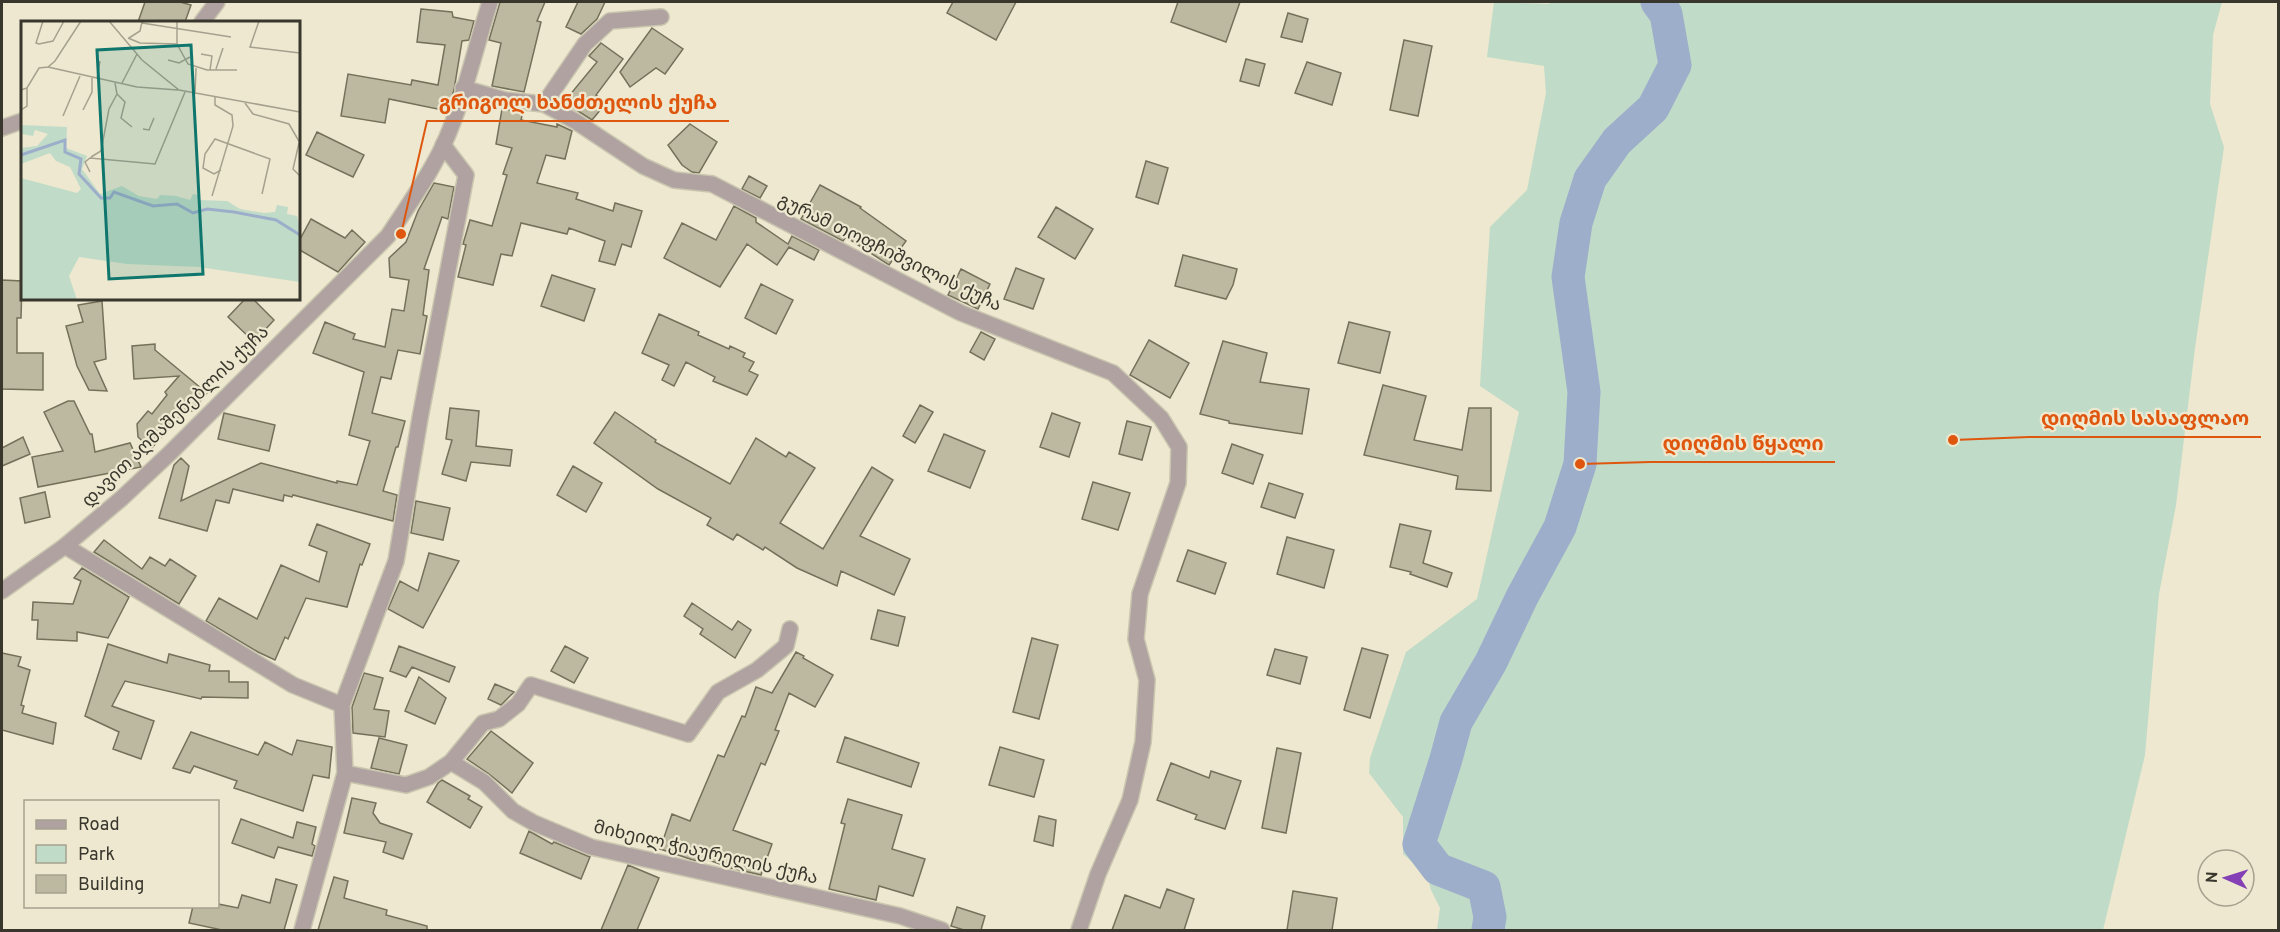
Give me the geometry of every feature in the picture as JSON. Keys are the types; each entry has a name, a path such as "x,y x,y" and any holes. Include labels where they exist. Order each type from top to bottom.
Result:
{"street":[{"path":"203,21 217,2"},
{"name":"დავით აღმაშენებლის ქუჩა","path":"2,591 65,546 122,498 388,236 412,201 443,145 490,2"},
{"path":"544,104 585,44 610,21 661,17"},
{"name":"გურამ თოფჩიშვილის ქუჩა","path":"463,88 505,100 544,104 575,121 643,166 674,180 712,184 960,312 1113,373 1161,418 1179,447 1178,483 1140,594 1136,639 1148,680 1143,742 1130,800 1098,874 1079,930"},
{"path":"2,128 21,120"},
{"path":"302,930 345,773 342,705 396,561 420,418 466,175 443,145"},
{"path":"65,546 293,685 342,705"},
{"path":"345,773 406,785 429,777 451,762 483,723 499,719 518,704 531,685 688,734 718,692 757,670 786,646 790,629"},
{"name":"მიხეილ ჭიაურელის ქუჩა","path":"451,762 484,782 513,811 534,823 591,847 889,914 942,930"}],"green space":[{"path":"1494,2 1549,4 1550,2 2222,2 2213,35 2210,104 2224,147 2195,348 2176,505 2159,594 2145,755 2103,930 1437,930 1440,908 1427,875 1403,854 1403,817 1369,773 1370,758 1406,652 1477,599 1519,412 1480,386 1490,227 1527,190 1546,93 1544,66 1487,57"}],"building":[{"path":"145,2 180,2 191,5 185,21 138,21"},
{"path":"500,2 545,2 537,21 541,22 524,92 492,86 501,43 489,40"},
{"path":"578,2 605,2 597,19 581,34 566,27"},
{"path":"953,2 1016,2 996,40 947,13"},
{"path":"1178,2 1240,2 1226,42 1171,22"},
{"path":"421,9 452,12 453,17 474,21 469,40 462,41 454,90 447,111 389,99 385,123 341,116 348,74 411,85 412,80 438,85 445,45 417,42"},
{"path":"1288,13 1308,19 1302,42 1281,37"},
{"path":"652,28 683,49 665,74 656,68 630,87 620,72"},
{"path":"1404,40 1432,46 1418,116 1390,110"},
{"path":"601,43 623,59 596,95 606,103 592,120 564,102 597,62 589,56"},
{"path":"1246,59 1265,64 1259,86 1240,81"},
{"path":"1307,62 1341,73 1332,105 1295,93"},
{"path":"502,109 523,112 521,120 557,127 557,124 572,131 565,159 546,155 537,183 578,193 576,199 613,211 615,203 642,211 631,247 622,244 615,265 599,261 605,241 569,228 567,234 521,223 512,256 501,254 493,285 458,277 466,245 463,244 470,220 492,226 507,175 503,174 512,148 496,144"},
{"path":"690,124 717,142 699,173 692,172 682,165 668,145"},
{"path":"317,132 364,155 353,177 306,155"},
{"path":"1146,161 1168,168 1158,204 1136,197"},
{"path":"749,176 767,186 760,198 742,189"},
{"path":"434,183 454,187 448,219 442,217 424,269 429,270 423,315 427,316 420,354 398,350 391,379 381,377 372,413 405,421 383,491 397,495 393,521 293,495 292,497 284,495 283,501 233,489 229,503 216,500 207,531 159,518 174,465 181,458 189,466 181,501 261,463 337,483 337,481 357,485 370,441 349,435 364,372 313,353 325,322 355,334 353,339 385,347 392,309 404,311 409,280 390,277 389,258 406,242 418,211"},
{"path":"820,185 861,207 906,241 889,265 846,237 843,241 801,219"},
{"path":"734,206 756,218 756,222 788,244 792,236 819,250 814,260 789,247 777,265 747,244 720,287 664,258 682,223 716,240"},
{"path":"1056,207 1093,229 1075,259 1038,237"},
{"path":"311,219 345,238 352,230 365,242 338,272 300,250 300,239"},
{"path":"1183,255 1237,269 1226,299 1175,286"},
{"path":"1016,268 1044,279 1033,309 1004,299"},
{"path":"961,269 990,284 978,309 948,295"},
{"path":"552,275 595,289 584,321 541,306"},
{"path":"2,280 21,281 21,318 17,318 17,353 43,353 43,390 2,389"},
{"path":"761,284 793,300 776,334 745,318"},
{"path":"244,300 254,300 274,320 254,342 228,317"},
{"path":"102,301 106,359 94,362 107,391 89,390 77,366 66,326 83,322 78,305"},
{"path":"659,314 699,332 698,335 729,349 730,346 745,353 743,357 754,362 749,371 758,375 747,395 713,381 715,377 686,362 674,386 662,380 669,365 642,353"},
{"path":"1349,322 1390,332 1380,373 1338,363"},
{"path":"981,332 995,339 984,360 970,352"},
{"path":"1149,340 1189,363 1170,398 1130,375"},
{"path":"1223,341 1267,353 1260,382 1309,389 1302,434 1229,423 1229,421 1200,414"},
{"path":"155,344 155,350 207,393 192,411 185,410 151,449 138,437 137,424 148,411 152,414 167,395 165,392 179,376 134,379 132,346"},
{"path":"1383,385 1426,396 1414,440 1462,450 1469,408 1491,408 1491,491 1456,489 1458,476 1364,455"},
{"path":"68,401 74,401 92,434 95,452 130,443 141,467 38,487 32,457 63,451 44,412"},
{"path":"920,405 933,412 915,443 903,436"},
{"path":"450,408 479,411 476,446 512,450 510,466 471,462 466,481 442,474 452,440 446,439"},
{"path":"615,412 656,440 655,442 730,484 756,438 786,457 789,452 815,468 780,523 823,549 872,467 893,480 860,536 910,559 894,595 841,571 837,586 797,568 765,547 763,550 737,534 733,540 707,525 711,518 658,489 594,443"},
{"path":"224,413 275,425 269,451 218,439"},
{"path":"1052,413 1080,423 1069,457 1040,447"},
{"path":"1127,421 1151,427 1142,460 1119,454"},
{"path":"944,434 985,451 970,488 928,471"},
{"path":"23,437 30,454 2,466 2,448"},
{"path":"1232,444 1263,455 1253,484 1222,473"},
{"path":"573,466 602,483 586,512 557,495"},
{"path":"1093,482 1130,493 1118,530 1082,519"},
{"path":"1269,483 1303,494 1295,518 1261,507"},
{"path":"45,492 50,517 25,523 20,498"},
{"path":"416,501 450,508 443,540 411,533"},
{"path":"317,524 370,544 362,565 360,564 347,607 306,598 288,639 285,637 275,660 206,621 219,598 257,619 281,565 319,582 327,552 309,545"},
{"path":"1400,524 1431,531 1423,563 1452,573 1447,587 1410,574 1411,572 1390,567"},
{"path":"1287,537 1334,550 1324,588 1277,574"},
{"path":"104,540 142,569 150,557 165,566 170,559 196,576 179,604 94,552"},
{"path":"1188,550 1226,563 1215,594 1177,581"},
{"path":"429,553 459,561 423,628 388,609 400,581 418,591"},
{"path":"82,568 129,597 108,638 77,632 77,641 37,639 38,620 32,620 33,602 73,604 81,581 74,578"},
{"path":"692,603 732,630 738,621 751,630 735,658 700,634 703,629 684,616"},
{"path":"878,610 905,617 898,646 871,639"},
{"path":"1032,638 1058,645 1039,719 1013,712"},
{"path":"108,644 167,663 169,654 210,665 209,671 229,671 229,682 248,682 248,698 202,697 201,699 125,681 112,706 154,721 141,759 113,749 119,732 85,716"},
{"path":"399,646 455,667 449,682 412,667 406,677 390,671"},
{"path":"565,646 588,658 574,683 551,671"},
{"path":"1362,648 1388,655 1370,718 1344,710"},
{"path":"1275,649 1307,657 1300,684 1267,675"},
{"path":"796,652 833,675 815,707 789,693 775,730 779,731 765,765 761,763 733,830 772,844 761,875 706,859 705,862 693,860 660,849 672,814 690,821 718,755 724,757 742,716 745,717 756,687 772,693"},
{"path":"2,653 21,657 18,666 30,670 21,705 24,706 22,713 56,723 53,744 2,730"},
{"path":"364,673 383,678 374,709 389,711 385,737 353,733 352,707"},
{"path":"419,677 446,698 435,724 405,711"},
{"path":"495,684 514,692 501,705 488,699"},
{"path":"491,731 533,763 512,793 467,759"},
{"path":"191,732 258,755 265,742 292,755 297,740 332,747 329,778 313,775 303,811 234,788 237,781 194,766 190,773 173,768"},
{"path":"845,737 919,763 911,787 837,762"},
{"path":"379,738 407,745 399,774 371,768"},
{"path":"1000,747 1044,760 1034,797 989,785"},
{"path":"1277,748 1301,753 1286,833 1262,828"},
{"path":"1171,763 1209,778 1211,771 1241,781 1225,829 1195,819 1197,815 1157,800"},
{"path":"442,780 470,796 468,799 482,807 470,828 427,802"},
{"path":"352,798 376,803 373,813 380,823 412,834 403,859 383,852 386,842 344,833"},
{"path":"848,799 902,815 892,849 925,859 913,896 879,886 876,900 829,889 845,824 841,823"},
{"path":"1039,816 1056,820 1053,846 1034,841"},
{"path":"241,819 293,838 297,822 316,827 312,856 278,847 274,858 232,843"},
{"path":"529,831 552,844 554,842 590,857 581,879 520,853"},
{"path":"628,865 659,878 637,930 601,930"},
{"path":"334,877 348,881 344,898 387,910 386,915 427,926 427,930 318,930"},
{"path":"276,879 297,885 284,930 222,930 189,923 193,908 219,908 219,904 238,908 242,895 270,903"},
{"path":"1167,889 1194,899 1184,930 1112,930 1125,895 1160,908"},
{"path":"1293,891 1337,898 1332,930 1287,930"},
{"path":"957,907 985,916 981,930 964,930 951,926"}],"waterway":[{"path":"1488,930 1490,917 1484,887 1438,869 1419,844 1456,722 1491,662 1522,597 1560,527 1580,464 1584,392 1568,277 1576,223 1590,179 1617,141 1653,108 1675,65 1666,14 1657,2"}],"place":[{"name":"გრიგოლ ხანძთელის ქუჩა","path":"401,234"},
{"name":"დიღმის სასაფლაო","path":"1953,440"},
{"name":"დიღმის წყალი","path":"1580,464"}]}
